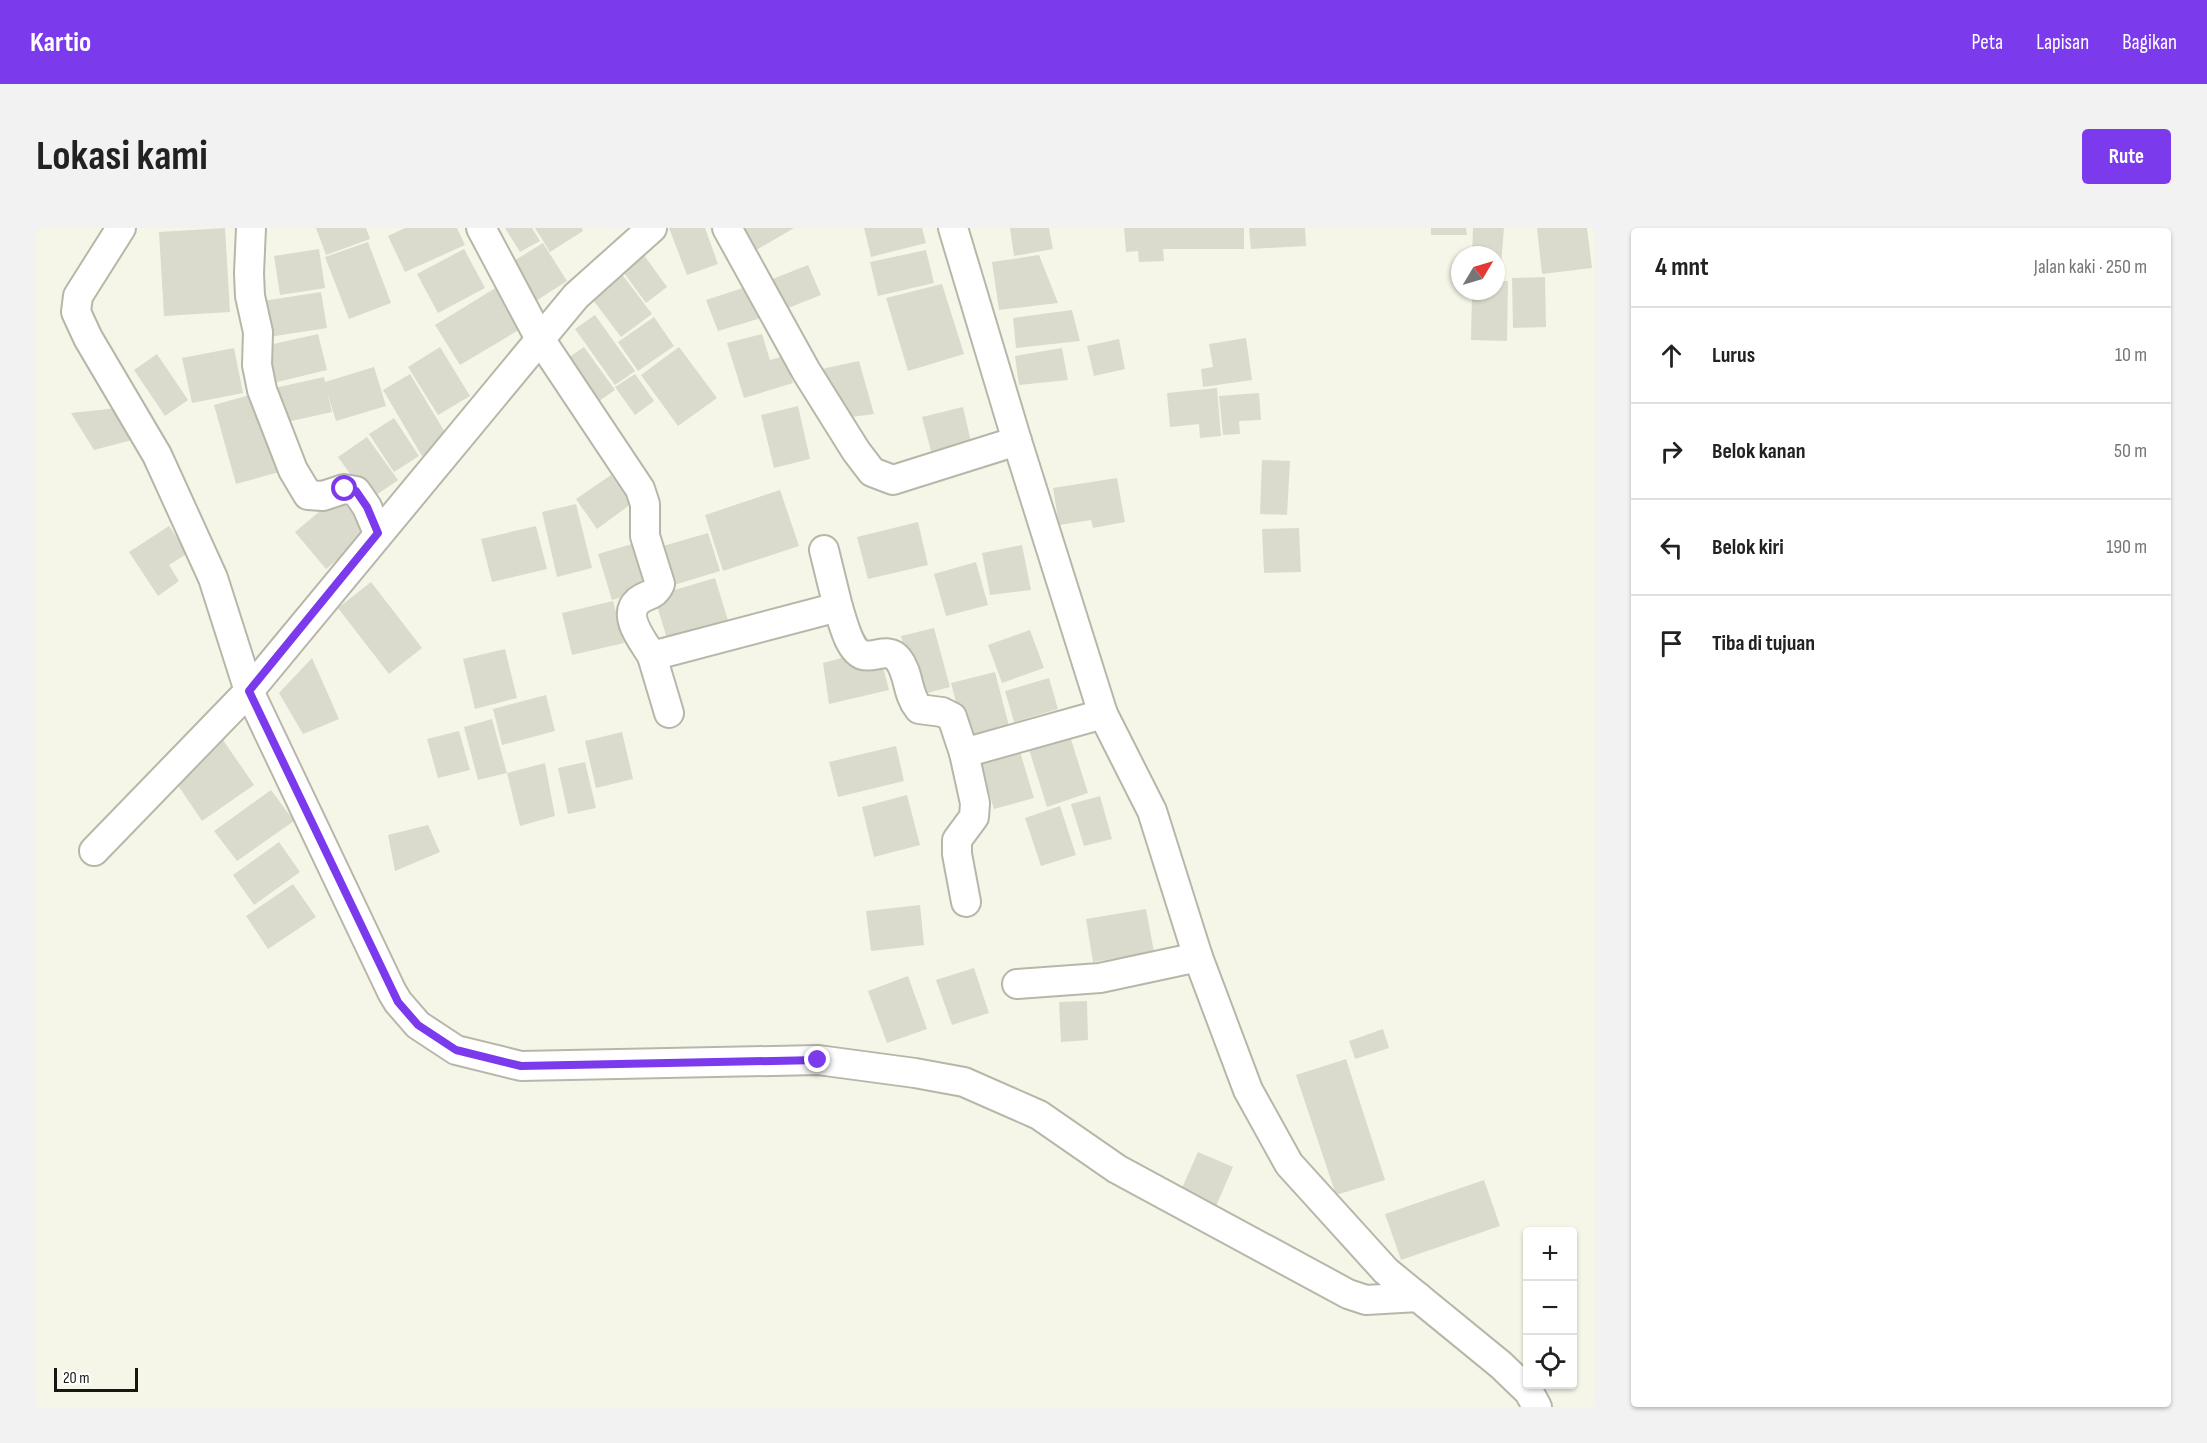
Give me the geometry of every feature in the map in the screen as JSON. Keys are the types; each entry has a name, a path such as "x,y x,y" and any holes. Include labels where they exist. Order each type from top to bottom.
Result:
{"street":[{"path":"121,228 78,296 76,312 88,338 157,455 213,578 249,691 392,992 418,1025 456,1050 521,1066 818,1060 964,1082 1039,1115 1117,1169 1348,1294 1366,1300 1418,1297"},
{"path":"251,228 250,296 258,332 257,365 262,390 293,470 308,495 323,496 345,489 356,491 367,507 378,533"},
{"path":"481,228 540,339 640,489 645,504 645,536 660,584 656,592 638,601 632,610 632,622 652,656 669,714"},
{"path":"94,851 249,691 576,296 652,228"},
{"path":"727,228 806,371 856,451 873,472 893,480 1017,441"},
{"path":"953,228 1103,714 1152,811 1198,957 1248,1090 1289,1164 1386,1271 1501,1365 1528,1392 1537,1407"},
{"path":"825,550 838,607 848,638 857,652 862,655 888,653 896,657 903,668 911,700 920,709 942,711 952,717 964,753 975,803 974,817 957,840 957,854 966,902"},
{"path":"652,656 838,607"},
{"path":"964,753 1103,714"},
{"path":"1017,984 1100,978 1198,957"}],"building":[{"path":"225,228 230,312 164,316 159,232"},
{"path":"316,228 366,228 370,239 326,255"},
{"path":"405,228 457,228 465,245 405,272 388,236"},
{"path":"505,228 532,228 540,241 520,252"},
{"path":"535,228 582,228 583,231 550,252"},
{"path":"669,228 705,228 718,264 687,275"},
{"path":"744,228 794,228 753,252"},
{"path":"864,228 922,228 926,243 871,257"},
{"path":"1010,228 1049,228 1053,249 1014,256"},
{"path":"1124,228 1244,228 1244,249 1163,249 1164,261 1139,262 1138,251 1126,252"},
{"path":"1249,228 1305,228 1306,246 1251,249"},
{"path":"1431,228 1466,228 1467,235 1431,235"},
{"path":"1473,228 1504,228 1503,246 1472,246"},
{"path":"1537,228 1587,228 1592,268 1542,274"},
{"path":"368,242 391,303 349,319 325,257"},
{"path":"543,243 567,281 528,306 504,267"},
{"path":"319,249 325,288 280,295 274,256"},
{"path":"464,249 485,288 438,313 417,274"},
{"path":"926,250 934,283 878,296 870,262"},
{"path":"641,251 667,287 646,303 619,266"},
{"path":"1039,255 1058,303 999,310 992,262"},
{"path":"808,265 821,295 778,312 765,282"},
{"path":"621,273 652,314 621,337 590,296"},
{"path":"1545,277 1546,327 1513,328 1512,278"},
{"path":"1505,281 1508,281 1507,341 1471,340 1472,300 1505,300"},
{"path":"942,284 964,354 908,371 886,298"},
{"path":"749,286 761,318 718,331 706,300"},
{"path":"497,287 522,328 460,365 435,325"},
{"path":"321,292 327,328 269,337 263,301"},
{"path":"1072,310 1080,341 1016,348 1013,318"},
{"path":"595,315 635,371 615,385 575,329"},
{"path":"654,317 674,346 638,371 618,342"},
{"path":"318,334 327,370 273,383 264,346"},
{"path":"762,334 770,360 784,356 793,383 744,398 727,343"},
{"path":"1246,338 1252,380 1203,387 1201,369 1213,367 1209,344"},
{"path":"1119,339 1125,369 1094,376 1087,346"},
{"path":"440,347 470,396 438,415 408,367"},
{"path":"584,347 615,390 589,408 559,364"},
{"path":"679,347 717,398 678,426 641,375"},
{"path":"234,348 243,393 192,403 182,358"},
{"path":"1062,348 1068,380 1019,385 1015,356"},
{"path":"157,354 188,400 165,416 134,370"},
{"path":"859,361 874,414 836,419 817,370"},
{"path":"374,367 386,406 336,421 327,392 332,412 278,424 270,389 324,377 325,382"},
{"path":"410,374 449,439 422,456 383,390"},
{"path":"635,374 654,401 635,415 615,387"},
{"path":"1217,388 1221,436 1200,438 1199,424 1170,427 1167,393"},
{"path":"257,393 279,472 236,484 214,405"},
{"path":"1259,393 1261,420 1239,421 1240,434 1223,435 1219,396"},
{"path":"798,406 810,459 774,468 761,415"},
{"path":"963,407 971,442 931,451 922,417"},
{"path":"118,408 136,439 94,450 71,413"},
{"path":"394,418 419,456 394,472 369,434"},
{"path":"367,437 398,480 369,500 338,457"},
{"path":"1262,460 1290,461 1287,515 1260,514"},
{"path":"611,475 631,504 597,529 576,499"},
{"path":"1117,478 1125,522 1093,528 1091,520 1059,525 1053,488"},
{"path":"780,490 799,546 723,571 705,515"},
{"path":"338,496 369,533 326,569 295,532"},
{"path":"576,504 592,568 557,577 542,512"},
{"path":"918,522 928,565 868,579 857,537"},
{"path":"169,526 188,553 169,565 179,581 158,596 129,552"},
{"path":"536,526 547,569 492,582 481,539"},
{"path":"1299,528 1301,572 1264,573 1262,529"},
{"path":"708,533 720,571 674,585 663,546"},
{"path":"642,541 656,587 612,600 598,554"},
{"path":"1022,545 1031,590 990,595 982,553"},
{"path":"976,562 988,605 946,616 934,574"},
{"path":"715,578 730,627 669,645 654,596"},
{"path":"371,582 422,648 389,674 338,608"},
{"path":"613,601 624,643 572,655 562,613"},
{"path":"934,628 950,687 916,696 901,636"},
{"path":"1030,630 1044,668 1002,683 988,645"},
{"path":"878,648 889,690 829,704 823,663"},
{"path":"505,649 517,698 475,709 463,659"},
{"path":"312,658 339,719 303,734 279,693"},
{"path":"995,672 1010,730 966,741 951,683"},
{"path":"1049,678 1058,709 1014,722 1005,691"},
{"path":"546,695 555,731 502,745 493,709"},
{"path":"492,719 507,773 478,780 464,727"},
{"path":"1067,727 1088,793 1047,807 1026,740"},
{"path":"459,731 470,770 438,778 427,739"},
{"path":"622,732 633,779 596,788 585,741"},
{"path":"223,740 254,785 202,821 171,775"},
{"path":"1018,745 1034,798 994,809 978,757"},
{"path":"896,746 904,781 838,797 829,762"},
{"path":"585,762 596,808 568,814 558,768"},
{"path":"545,763 555,816 520,826 507,773"},
{"path":"271,790 294,821 237,861 214,831"},
{"path":"907,795 920,845 874,857 862,807"},
{"path":"1100,796 1112,839 1084,846 1071,804"},
{"path":"1060,806 1076,855 1041,866 1025,818"},
{"path":"428,825 440,852 395,871 388,835"},
{"path":"279,842 300,872 254,905 233,875"},
{"path":"293,884 316,917 268,949 246,916"},
{"path":"920,905 924,945 871,951 866,911"},
{"path":"1146,909 1154,952 1093,962 1086,919"},
{"path":"974,968 989,1013 952,1025 936,980"},
{"path":"908,976 927,1029 887,1043 868,991"},
{"path":"1087,1001 1088,1040 1061,1042 1059,1002"},
{"path":"1383,1029 1389,1048 1355,1059 1349,1041"},
{"path":"1346,1059 1385,1180 1336,1195 1296,1075"},
{"path":"1198,1152 1233,1167 1213,1213 1178,1197"},
{"path":"1484,1180 1500,1226 1401,1260 1385,1214"}],"route":[{"path":"345,489 356,491 367,507 378,533 249,691 398,1002 418,1025 456,1050 521,1066 818,1060"}]}
